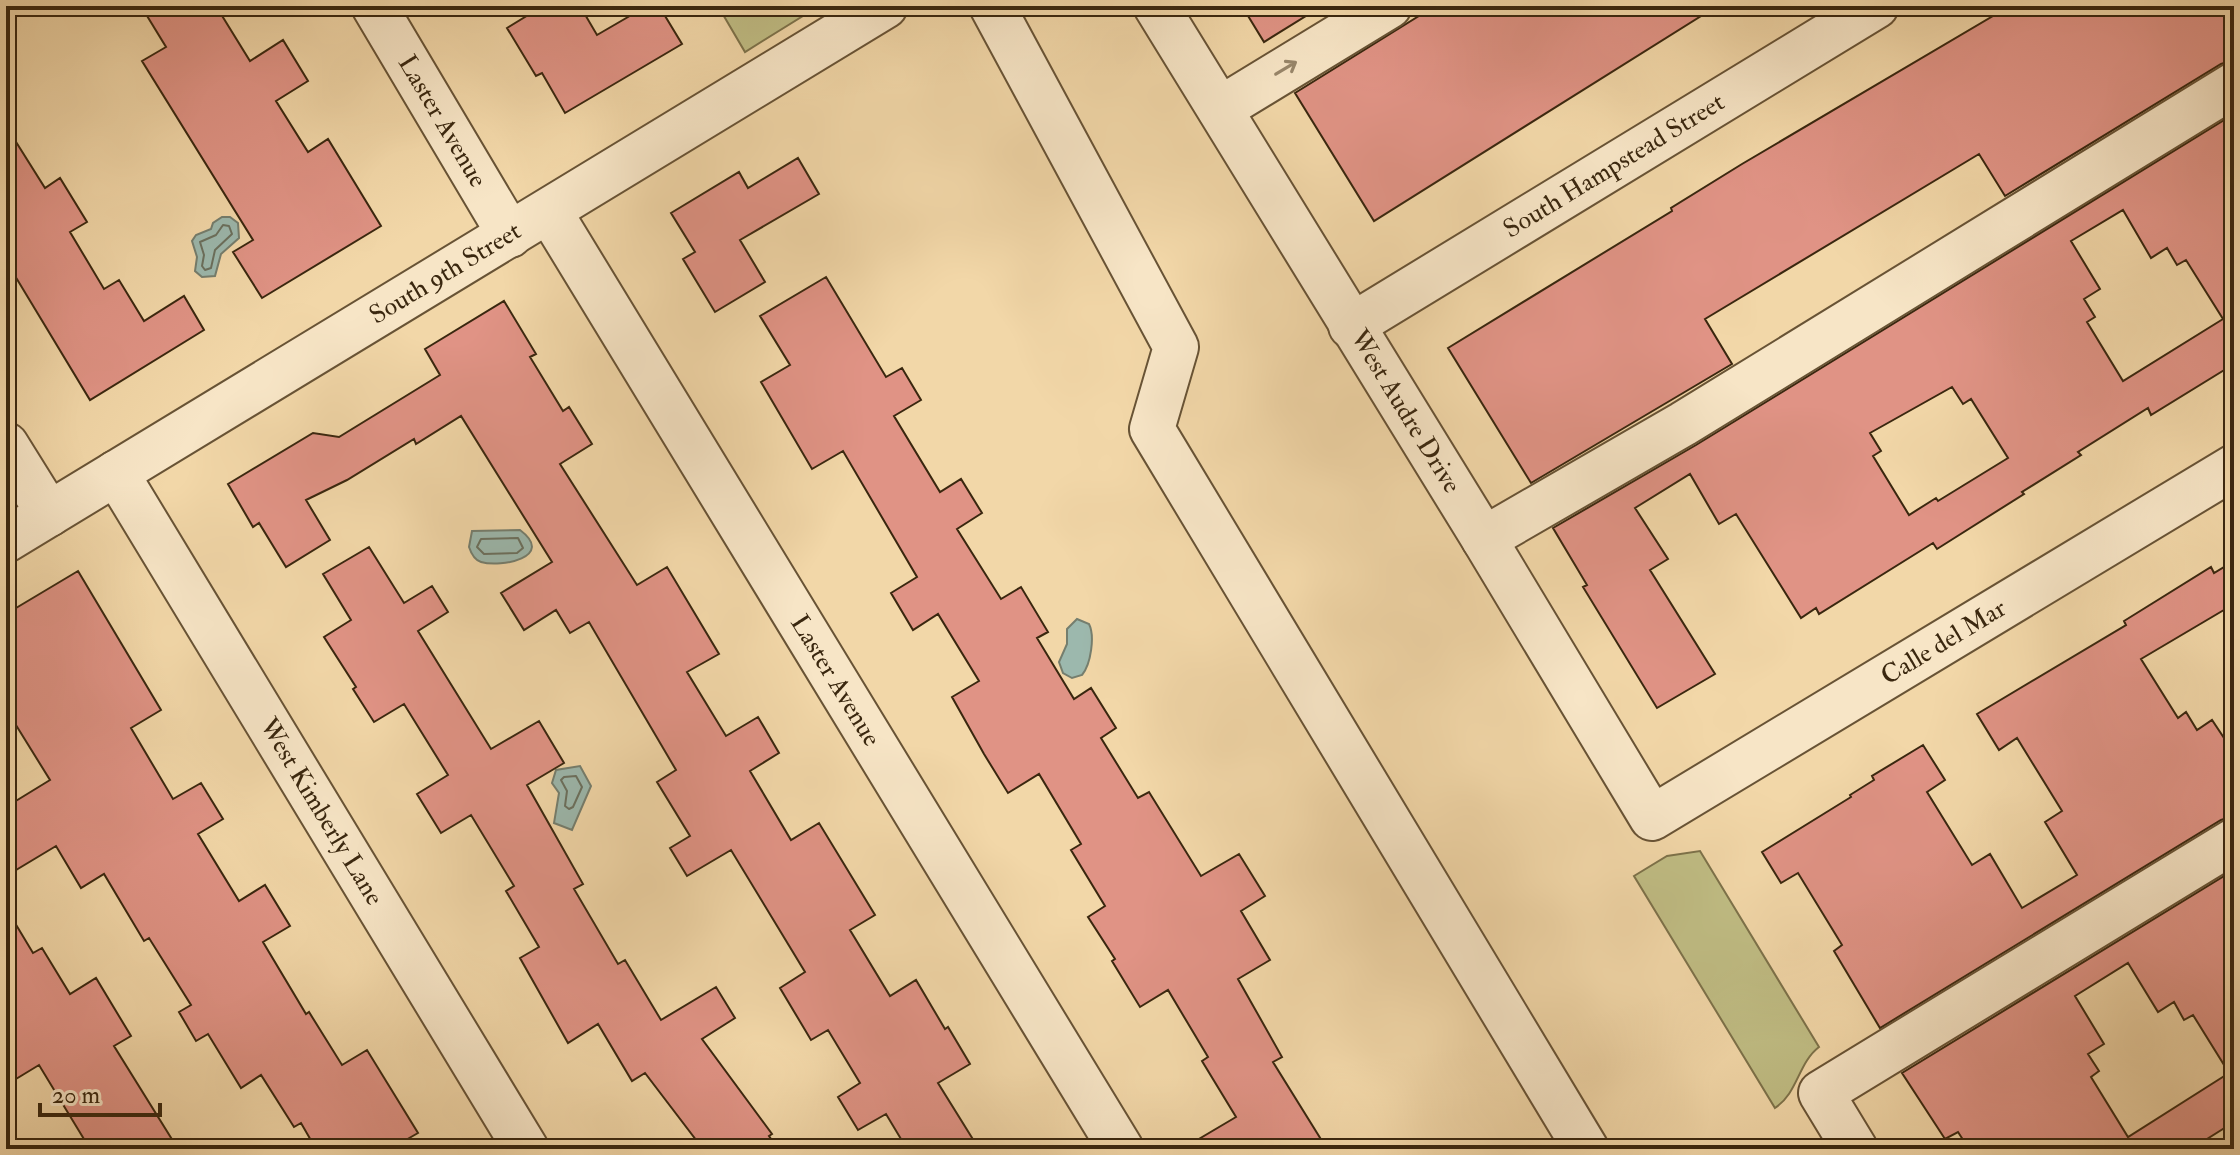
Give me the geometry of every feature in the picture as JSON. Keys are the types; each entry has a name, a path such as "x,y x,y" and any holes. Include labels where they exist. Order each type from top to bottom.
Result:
{"street":[{"name":"Laster Avenue","path":"374,6 510,235"},
{"name":"South 9th Street","path":"6,540 885,6"},
{"path":"992,6 1176,347 1152,429 1586,1149"},
{"name":"West Audre Drive","path":"1156,6 1652,818"},
{"path":"1220,109 1389,6"},
{"name":"South Hampstead Street","path":"1351,326 1876,6"},
{"path":"1484,539 1683,424 2234,85"},
{"name":"Laster Avenue","path":"549,211 1121,1149"},
{"path":"6,445 49,514"},
{"name":"Calle del Mar","path":"1652,818 2234,467"},
{"name":"West Kimberly Lane","path":"116,473 526,1149"},
{"path":"1855,1149 1821,1093 2234,841"}],"shaded area":[{"path":"718,6 819,6 745,52"},
{"path":"1700,851 1819,1047 1806,1061 1789,1094 1775,1108 1634,876 1667,856"}],"water":[{"path":"222,217 230,217 238,223 239,238 221,254 215,276 202,277 195,271 197,257 192,241 196,235 211,229 213,223"},
{"path":"520,530 532,547 529,554 512,562 479,561 469,547 472,531"},
{"path":"1077,619 1089,624 1092,643 1085,670 1082,675 1072,678 1063,673 1059,662 1067,644 1067,629"},
{"path":"580,766 591,786 572,830 554,823 559,793 552,783 556,770"}],"building":[{"path":"141,6 216,6 250,61 283,40 308,81 276,101 308,152 328,139 381,226 262,298 233,252 253,240 142,61 166,47"},
{"path":"543,6 580,6 597,35 647,6 659,6 682,44 565,113 542,73 536,76 507,28"},
{"path":"1242,6 1322,6 1264,42"},
{"path":"1435,6 1717,6 1374,221 1295,93"},
{"path":"2010,6 2234,6 2234,60 2221,64 2005,196 1979,154 1705,319 1732,364 1531,483 1448,348 1672,211 1671,208 1742,164"},
{"path":"2234,114 2234,364 2151,415 2148,408 2078,452 2081,455 2022,492 2024,494 1937,549 1933,543 1819,614 1816,608 1801,618 1736,514 1719,524 1690,474 1635,508 1668,559 1650,570 1715,674 1657,708 1583,587 1587,585 1553,528 1696,445","holes":["2123,210 2151,258 2167,248 2177,265 2186,260 2223,319 2123,381 2087,322 2095,317 2084,299 2100,289 2071,241","1952,387 1963,404 1971,399 2008,458 1909,515 1873,456 1881,451 1870,433"]},
{"path":"6,126 45,188 60,178 87,222 70,232 104,289 119,280 144,321 184,296 204,330 90,400 6,261"},
{"path":"798,158 819,194 740,240 765,282 715,312 683,259 695,252 671,213 739,172 748,188"},
{"path":"826,277 886,377 902,368 921,400 894,416 940,492 961,479 982,513 957,529 1001,599 1021,587 1048,632 1037,638 1074,699 1091,688 1116,728 1101,738 1138,798 1149,792 1201,876 1239,854 1265,896 1241,911 1270,960 1238,979 1282,1057 1273,1062 1327,1149 1182,1149 1236,1117 1202,1061 1208,1057 1168,990 1140,1007 1112,961 1115,959 1088,917 1105,906 1071,850 1081,844 1039,774 1008,793 984,754 952,697 979,681 938,614 913,630 891,593 917,577 843,451 812,469 761,382 790,365 760,316"},
{"path":"504,301 536,354 530,357 563,411 569,407 592,444 560,464 637,585 667,567 719,654 687,672 726,736 758,717 779,753 750,771 791,840 819,823 875,915 850,930 890,996 916,980 970,1064 938,1083 979,1149 907,1149 886,1114 858,1130 838,1097 860,1083 828,1030 811,1040 780,988 805,972 731,850 687,876 670,848 690,836 657,782 676,770 589,622 570,633 556,610 524,630 501,593 552,562 461,416 416,444 414,439 347,480 306,500 330,540 286,567 259,523 253,527 228,484 313,433 339,437 440,375 425,349"},
{"path":"369,547 404,603 432,586 448,612 418,631 491,749 539,721 564,763 527,785 583,884 574,889 618,964 625,960 661,1020 716,987 735,1018 702,1039 772,1134 769,1136 778,1149 703,1149 645,1073 632,1081 598,1024 568,1043 520,958 539,947 506,891 514,886 471,815 441,833 417,794 448,775 404,704 374,722 324,637 351,620 323,574"},
{"path":"2234,561 2234,604 2141,659 2178,718 2186,712 2197,730 2212,720 2234,753 2234,816 2221,820 1880,1028 1834,951 1842,945 1798,873 1781,883 1762,852 1851,797 1874,780 1872,776 1923,745 1945,780 1927,792 1972,865 1990,854 2022,908 2077,875 2045,822 2062,811 2017,738 1999,750 1977,714 2126,625 2124,621 2211,567 2214,573"},
{"path":"78,571 161,710 131,728 173,799 201,783 223,819 198,834 239,901 265,885 290,926 263,942 306,1014 309,1012 342,1065 367,1050 418,1133 390,1149 316,1149 301,1123 294,1127 261,1075 241,1088 208,1034 196,1041 179,1012 191,1005 149,938 144,941 104,874 81,888 56,846 6,876 6,807 50,780 6,709 6,614"},
{"path":"2234,870 2234,1122 2191,1149 1969,1149 1958,1132 1945,1139 1902,1073","holes":["2128,963 2158,1012 2174,1002 2184,1020 2193,1015 2229,1073 2128,1137 2091,1077 2099,1071 2088,1054 2104,1044 2075,996"]},
{"path":"6,908 33,953 42,948 70,994 96,978 131,1036 114,1046 178,1149 90,1149 39,1065 6,1085"}]}
